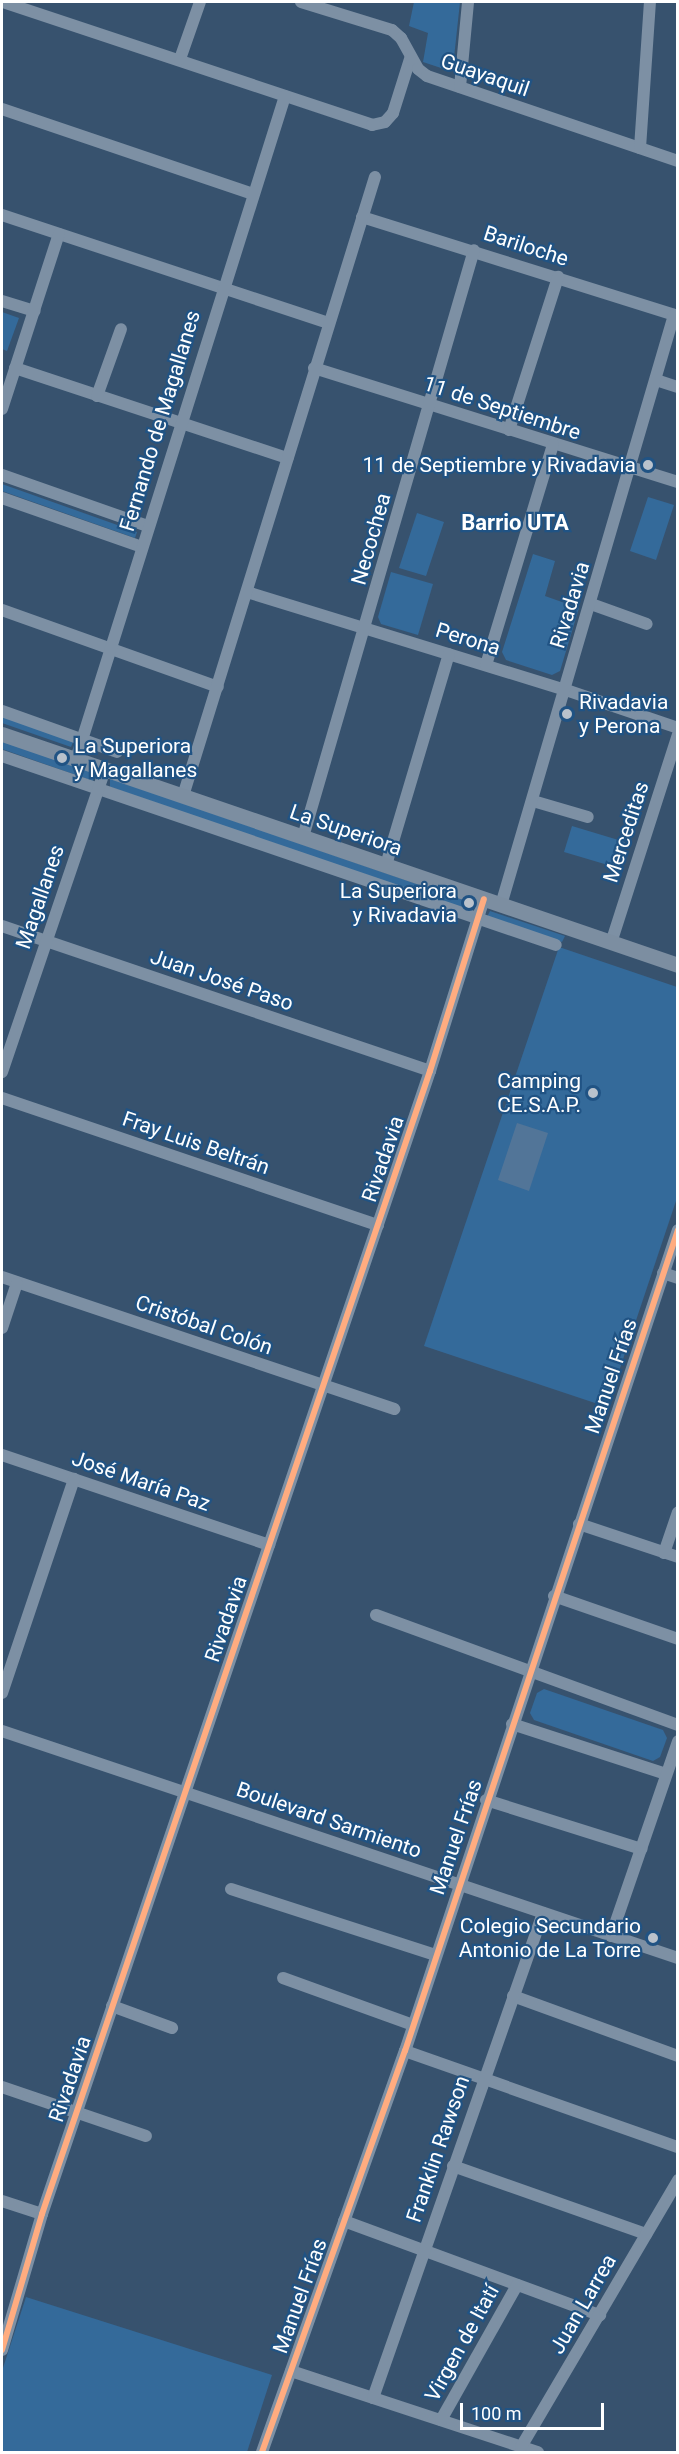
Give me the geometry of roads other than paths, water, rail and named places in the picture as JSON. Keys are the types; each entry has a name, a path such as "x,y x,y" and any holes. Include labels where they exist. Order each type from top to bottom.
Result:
{"main road":[{"name":"La Superiora","path":"2,734 678,965"}],"street":[{"path":"3,2 180,59 372,125 385,122 393,113 411,59"},
{"path":"180,59 200,2"},
{"name":"Guayaquil","path":"301,2 392,30 401,38 411,59 427,76 678,161"},
{"path":"460,87 468,2"},
{"path":"640,148 650,2"},
{"name":"Fernando de Magallanes","path":"76,759 285,96"},
{"path":"2,109 253,194"},
{"path":"183,796 375,177"},
{"path":"2,215 222,290 328,323"},
{"name":"Bariloche","path":"362,217 474,250 676,315"},
{"path":"2,409 58,234"},
{"name":"Necochea","path":"303,837 474,250"},
{"path":"509,430 558,277"},
{"path":"2,301 34,311"},
{"name":"Rivadavia","path":"501,905 676,315"},
{"path":"97,396 121,329"},
{"path":"15,368 180,425 287,458"},
{"name":"11 de Septiembre","path":"314,368 553,445 678,482"},
{"path":"656,380 678,387"},
{"path":"486,665 553,445"},
{"path":"2,475 148,526"},
{"path":"2,498 142,547"},
{"name":"Perona","path":"247,592 566,690 678,728"},
{"path":"591,604 647,624"},
{"path":"2,610 218,687"},
{"path":"386,865 449,654"},
{"path":"2,711 117,752"},
{"name":"Merceditas","path":"611,943 678,734"},
{"path":"2,756 556,945"},
{"name":"Magallanes","path":"2,1072 105,769"},
{"path":"533,801 588,817"},
{"name":"Rivadavia","path":"2,2350 42,2214 430,1071 484,899"},
{"name":"Juan José Paso","path":"2,926 430,1071"},
{"name":"Fray Luis Beltrán","path":"2,1098 378,1225"},
{"name":"Manuel Frías","path":"262,2452 405,2051 457,1884 678,1230"},
{"path":"663,1273 678,1278"},
{"name":"Cristóbal Colón","path":"2,1277 394,1409"},
{"path":"2,1328 18,1282"},
{"name":"José María Paz","path":"2,1455 269,1545"},
{"path":"2,1693 74,1479"},
{"path":"664,1553 678,1512"},
{"path":"579,1524 678,1557"},
{"path":"554,1596 678,1639"},
{"path":"376,1615 678,1725"},
{"path":"512,1724 666,1774"},
{"name":"Boulevard Sarmiento","path":"2,1731 678,1958"},
{"path":"611,1936 678,1742"},
{"path":"486,1800 641,1849"},
{"path":"231,1889 435,1956"},
{"name":"Franklin Rawson","path":"373,2398 482,2078 543,1913"},
{"path":"283,1978 413,2025"},
{"path":"513,1996 678,2056"},
{"path":"112,2006 172,2028"},
{"path":"405,2051 678,2147"},
{"path":"2,2087 146,2136"},
{"path":"453,2166 646,2234"},
{"name":"Juan Larrea","path":"521,2447 678,2180"},
{"path":"2,2201 42,2214"},
{"path":"344,2221 600,2315"},
{"name":"Virgen de Itatí","path":"441,2420 517,2284"},
{"path":"291,2371 537,2452"}],"place":[{"name":"11 de Septiembre y Rivadavia","path":"648,465"},
{"name":"Rivadavia y Perona","path":"567,714"},
{"name":"La Superiora y Magallanes","path":"62,758"},
{"name":"La Superiora y Rivadavia","path":"469,903"},
{"name":"Camping CE.S.A.P.","path":"593,1093"},
{"name":"Colegio Secundario Antonio de La Torre","path":"653,1938"}],"district":[{"name":"Barrio UTA","path":"515,523"}]}
